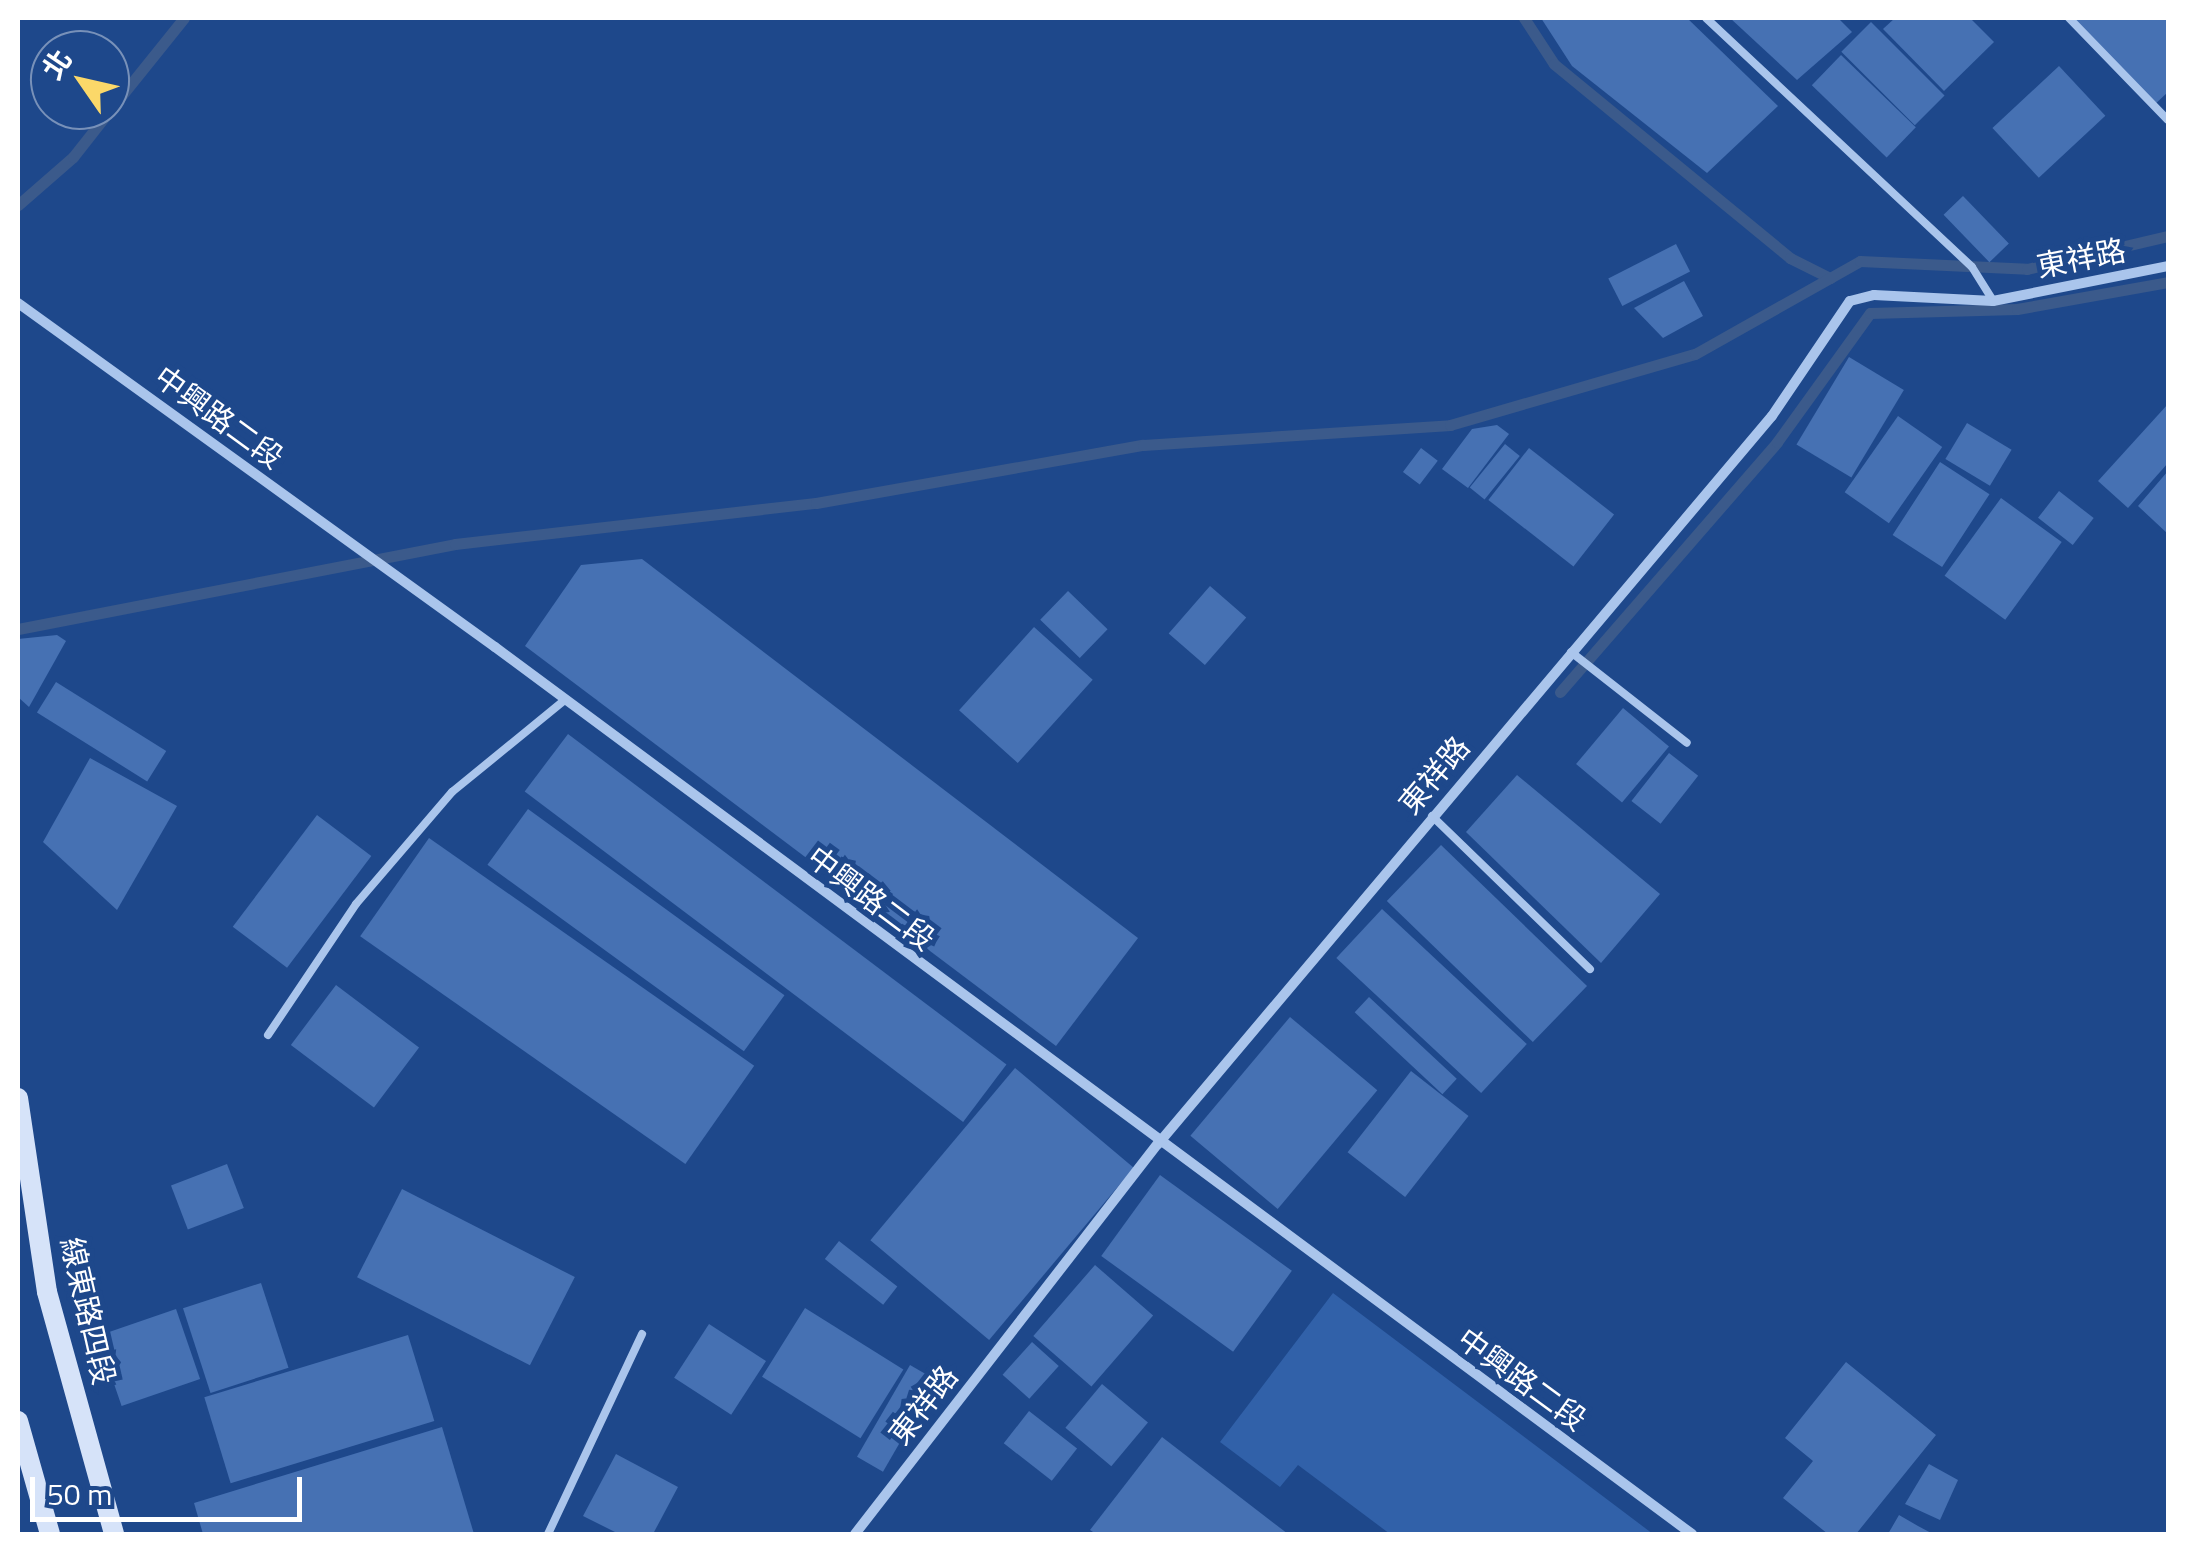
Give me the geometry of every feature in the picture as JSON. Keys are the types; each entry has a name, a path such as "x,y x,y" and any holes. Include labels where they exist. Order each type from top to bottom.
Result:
{"main road":[{"name":"線東路四段","path":"18,1098 48,1292 114,1534"},
{"path":"18,1421 50,1534"}],"street":[{"name":"東祥路","path":"855,1534 1158,1144 1772,416 1850,301 1874,295 1993,301 2168,266"},
{"name":"中興路二段","path":"18,303 565,700 1158,1144 1692,1534"}],"lane":[{"path":"1706,18 1972,267 1993,301"},
{"path":"2069,18 2168,120"},
{"path":"1571,652 1686,743"},
{"path":"268,1035 356,904 452,792 565,700"},
{"path":"1432,816 1590,969"},
{"path":"548,1534 642,1334"}],"shaded area":[{"path":"1333,1293 1653,1534 1390,1534 1298,1465 1280,1487 1220,1442"}],"building":[{"path":"1541,18 1687,18 1778,106 1707,173 1572,66"},
{"path":"1730,18 1838,18 1852,32 1797,80"},
{"path":"1895,18 1970,18 1994,42 1944,91 1883,29"},
{"path":"2070,18 2168,18 2168,92 2153,106"},
{"path":"1871,22 1945,96 1915,125 1841,52"},
{"path":"1841,55 1916,127 1887,157 1812,85"},
{"path":"2059,66 2105,116 2039,178 1992,128"},
{"path":"1963,196 2009,243 1989,262 1944,215"},
{"path":"1676,244 1690,272 1622,306 1608,279"},
{"path":"1684,281 1703,316 1663,338 1634,308"},
{"path":"1849,357 1904,390 1851,477 1796,444"},
{"path":"2168,404 2168,463 2128,508 2098,481"},
{"path":"1898,416 1942,447 1889,523 1845,492"},
{"path":"1967,423 2012,450 1990,486 1945,459"},
{"path":"1497,425 1509,434 1468,488 1442,469 1472,429"},
{"path":"1505,444 1520,456 1485,499 1470,488"},
{"path":"1421,448 1438,461 1420,485 1403,472"},
{"path":"1529,448 1614,514 1573,567 1488,500"},
{"path":"1940,462 1989,494 1942,567 1893,535"},
{"path":"2168,471 2168,534 2138,506"},
{"path":"2059,491 2094,518 2073,545 2038,518"},
{"path":"2001,498 2062,542 2005,620 1945,576"},
{"path":"642,559 1138,938 1056,1046 525,646 581,565"},
{"path":"1210,586 1246,617 1205,665 1169,634"},
{"path":"1068,591 1108,629 1080,658 1040,620"},
{"path":"1034,627 1093,680 1018,763 959,710"},
{"path":"57,635 66,641 29,707 18,697 18,639"},
{"path":"56,682 166,751 147,781 37,713"},
{"path":"1623,708 1669,747 1622,802 1576,764"},
{"path":"568,734 1006,1064 963,1122 525,792"},
{"path":"1669,753 1698,776 1661,824 1631,801"},
{"path":"90,758 177,806 117,910 43,842"},
{"path":"1517,775 1660,894 1601,963 1466,832"},
{"path":"528,809 784,995 744,1051 487,865"},
{"path":"317,815 371,856 287,968 233,927"},
{"path":"429,838 754,1066 685,1164 360,936"},
{"path":"1441,845 1587,986 1533,1042 1387,901"},
{"path":"1382,909 1527,1044 1481,1093 1336,958"},
{"path":"336,985 419,1048 374,1107 291,1045"},
{"path":"1369,997 1457,1079 1442,1094 1355,1012"},
{"path":"1290,1017 1377,1090 1278,1209 1190,1136"},
{"path":"1015,1068 1134,1168 989,1340 870,1240"},
{"path":"1411,1071 1469,1116 1405,1197 1348,1152"},
{"path":"227,1164 244,1208 188,1229 171,1186"},
{"path":"1160,1175 1292,1271 1233,1352 1101,1256"},
{"path":"402,1189 575,1277 530,1365 357,1277"},
{"path":"839,1241 897,1287 883,1305 825,1259"},
{"path":"1095,1265 1153,1316 1091,1386 1033,1336"},
{"path":"261,1283 289,1368 211,1393 183,1308"},
{"path":"805,1308 903,1369 860,1438 762,1377"},
{"path":"176,1309 200,1379 122,1406 98,1336"},
{"path":"709,1324 766,1361 731,1415 674,1378"},
{"path":"408,1335 434,1421 231,1483 204,1397"},
{"path":"1032,1342 1059,1366 1029,1399 1003,1375"},
{"path":"1846,1362 1936,1435 1856,1534 1828,1534 1783,1498 1813,1461 1785,1438"},
{"path":"910,1365 936,1380 883,1472 857,1457"},
{"path":"1102,1384 1148,1423 1111,1466 1065,1428"},
{"path":"1029,1411 1077,1449 1052,1481 1004,1443"},
{"path":"442,1427 474,1534 203,1534 194,1503"},
{"path":"1162,1437 1288,1534 1096,1534 1090,1530"},
{"path":"616,1454 678,1487 653,1534 619,1534 583,1516"},
{"path":"1929,1464 1958,1480 1940,1520 1905,1504"},
{"path":"1899,1515 1918,1526 1933,1534 1888,1534"}],"waterway":[{"path":"130,85 184,18"},
{"path":"1524,18 1554,64 1790,258 1830,278"},
{"path":"18,205 73,157 94,130"},
{"path":"18,629 455,544 816,503 1143,445 1450,425 1695,354 1860,261 2027,269 2168,236"},
{"path":"1560,692 1777,442 1870,313 2017,309 2168,282"}]}
